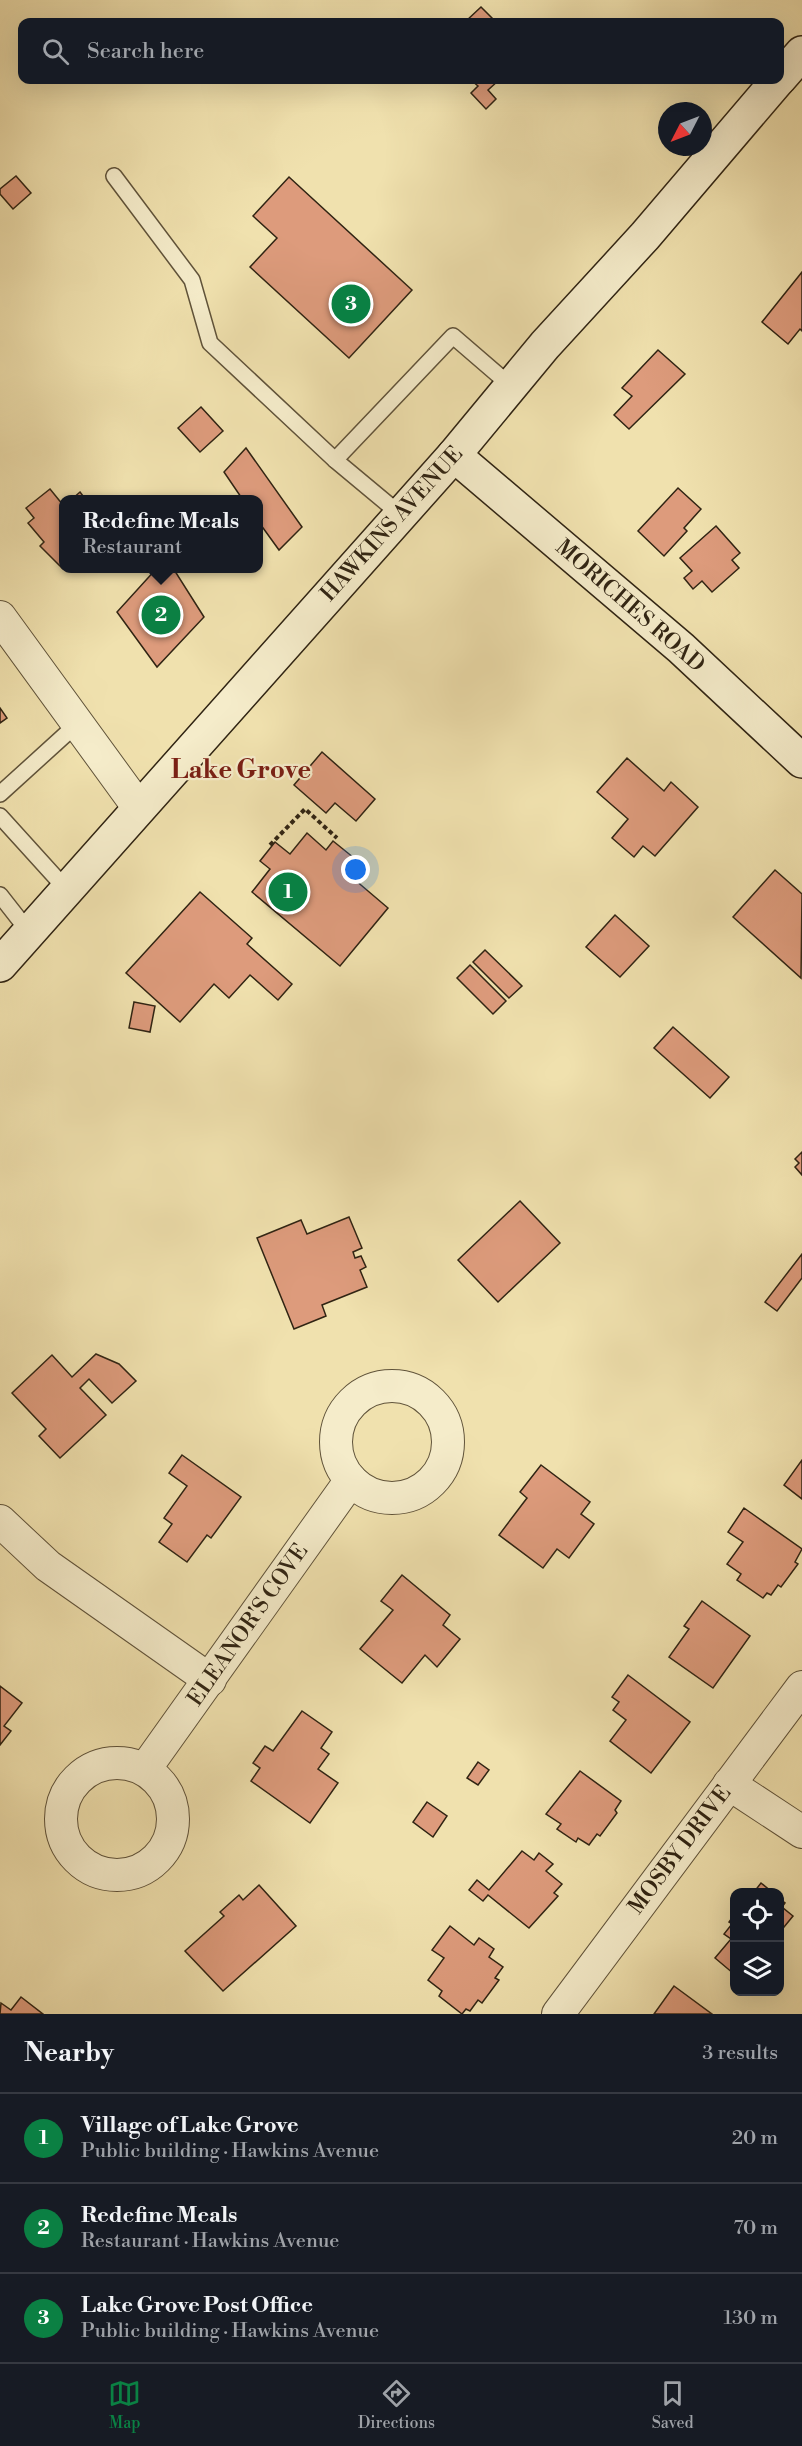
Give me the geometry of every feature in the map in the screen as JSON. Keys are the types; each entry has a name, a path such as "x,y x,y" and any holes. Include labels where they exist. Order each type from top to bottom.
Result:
{"street":[{"name":"HAWKINS AVENUE","path":"784,73 802,53"},
{"name":"HAWKINS AVENUE","path":"0,965 454,455 511,386 645,236 775,84"},
{"name":"MORICHES ROAD","path":"454,455 681,648 802,761"},
{"path":"0,617 139,808"},
{"name":"ELEANOR'S COVE","path":"145,1769 351,1480"},
{"path":"0,1521 48,1566 210,1680"},
{"name":"MOSBY DRIVE","path":"558,2014 802,1687"},
{"path":"729,1784 802,1832"}],"lane":[{"path":"114,176 192,280 210,343 335,460 401,515"},
{"path":"335,460 453,336 511,386"},
{"path":"0,794 77,724"},
{"path":"0,816 67,890"},
{"path":"0,895 29,932"}],"path":[{"path":"270,845 305,809 337,838"}],"building":[{"path":"481,7 492,18 469,18"},
{"path":"476,84 495,84 488,90 496,99 486,109 471,93 478,86"},
{"path":"16,176 31,193 13,209 0,194 0,189"},
{"path":"289,177 412,290 349,358 250,267 277,238 253,216"},
{"path":"802,272 802,331 800,329 788,344 762,322"},
{"path":"658,350 685,374 629,429 614,415 632,396 622,388"},
{"path":"201,407 223,431 200,452 178,428"},
{"path":"246,448 302,527 279,550 263,528 263,495 240,495 224,472"},
{"path":"678,488 701,509 684,528 687,531 664,556 638,531"},
{"path":"50,489 59,500 59,565 40,546 44,542 28,523 34,518 26,508"},
{"path":"716,526 740,553 732,560 739,568 712,592 702,581 693,589 684,578 692,571 680,558"},
{"path":"152,573 176,573 204,617 157,667 117,612"},
{"path":"0,708 7,718 0,723"},
{"path":"322,752 375,799 356,821 335,803 326,813 294,785"},
{"path":"627,758 664,791 671,782 698,807 655,856 643,846 634,857 612,838 628,819 597,792"},
{"path":"307,833 326,850 333,841 359,862 348,874 388,908 340,966 252,892 270,869 260,861 275,842 290,854"},
{"path":"775,870 802,894 801,978 733,917"},
{"path":"200,892 252,938 247,944 292,984 278,1000 250,975 229,998 214,984 180,1022 126,973"},
{"path":"615,915 649,946 620,977 586,947"},
{"path":"485,950 522,986 509,998 473,962"},
{"path":"470,965 506,1001 493,1014 457,978"},
{"path":"134,1002 155,1006 150,1032 129,1028"},
{"path":"673,1027 729,1077 710,1098 654,1048"},
{"path":"802,1152 802,1175 795,1167 799,1163 795,1159"},
{"path":"520,1201 560,1243 498,1302 458,1260"},
{"path":"349,1217 362,1248 353,1252 355,1258 361,1256 366,1267 360,1270 367,1287 322,1305 326,1316 294,1329 257,1238 301,1220 307,1234"},
{"path":"802,1254 802,1278 777,1311 765,1302"},
{"path":"96,1354 119,1364 136,1381 112,1403 89,1379 80,1388 106,1415 60,1458 39,1436 46,1429 12,1393 52,1355 72,1377"},
{"path":"182,1455 241,1497 211,1538 207,1535 187,1562 159,1542 172,1524 164,1518 187,1486 169,1473"},
{"path":"802,1460 802,1499 784,1485"},
{"path":"541,1465 590,1502 581,1514 594,1524 569,1558 557,1549 543,1568 499,1535 527,1498 520,1492"},
{"path":"744,1508 802,1549 795,1562 798,1564 781,1587 778,1585 771,1595 767,1593 763,1598 737,1580 741,1574 727,1564 743,1542 728,1532"},
{"path":"402,1575 450,1615 443,1625 460,1639 437,1667 425,1655 402,1683 360,1649 393,1610 381,1601"},
{"path":"702,1601 750,1636 713,1688 669,1657 689,1629 684,1626"},
{"path":"628,1675 690,1722 651,1773 610,1741 626,1720 613,1710 619,1702 612,1697"},
{"path":"0,1686 22,1703 4,1726 11,1731 0,1745"},
{"path":"302,1711 332,1732 321,1748 329,1754 318,1769 338,1783 310,1823 251,1781 260,1768 253,1763 265,1746 273,1751"},
{"path":"478,1762 489,1770 478,1785 467,1778"},
{"path":"580,1771 621,1801 615,1810 617,1813 600,1836 597,1834 589,1845 578,1838 576,1842 557,1829 561,1824 546,1814"},
{"path":"427,1802 447,1816 433,1837 413,1822"},
{"path":"522,1851 534,1860 539,1853 553,1864 546,1871 562,1884 554,1893 558,1896 529,1928 488,1895 483,1901 469,1890 477,1880 489,1890"},
{"path":"761,1883 767,1888 757,1888"},
{"path":"259,1885 296,1926 223,1991 185,1951 224,1916 220,1912 239,1895 243,1900"},
{"path":"784,1909 793,1916 784,1927"},
{"path":"450,1926 474,1945 479,1938 494,1949 489,1957 503,1967 495,1978 499,1980 482,2003 478,2000 470,2011 466,2009 462,2014 439,1996 442,1991 428,1980 444,1958 432,1950"},
{"path":"730,1926 730,1938 724,1934"},
{"path":"730,1940 730,1971 715,1958"},
{"path":"674,1986 712,2014 654,2014"},
{"path":"21,1997 43,2014 0,2014 1,2003 11,2010"}],"place":[{"name":"Lake Grove Post Office","path":"351,304"},
{"name":"Redefine Meals","path":"161,615"},
{"name":"Village of Lake Grove","path":"288,892"}],"district":[{"name":"Lake Grove","path":"241,770"}]}
